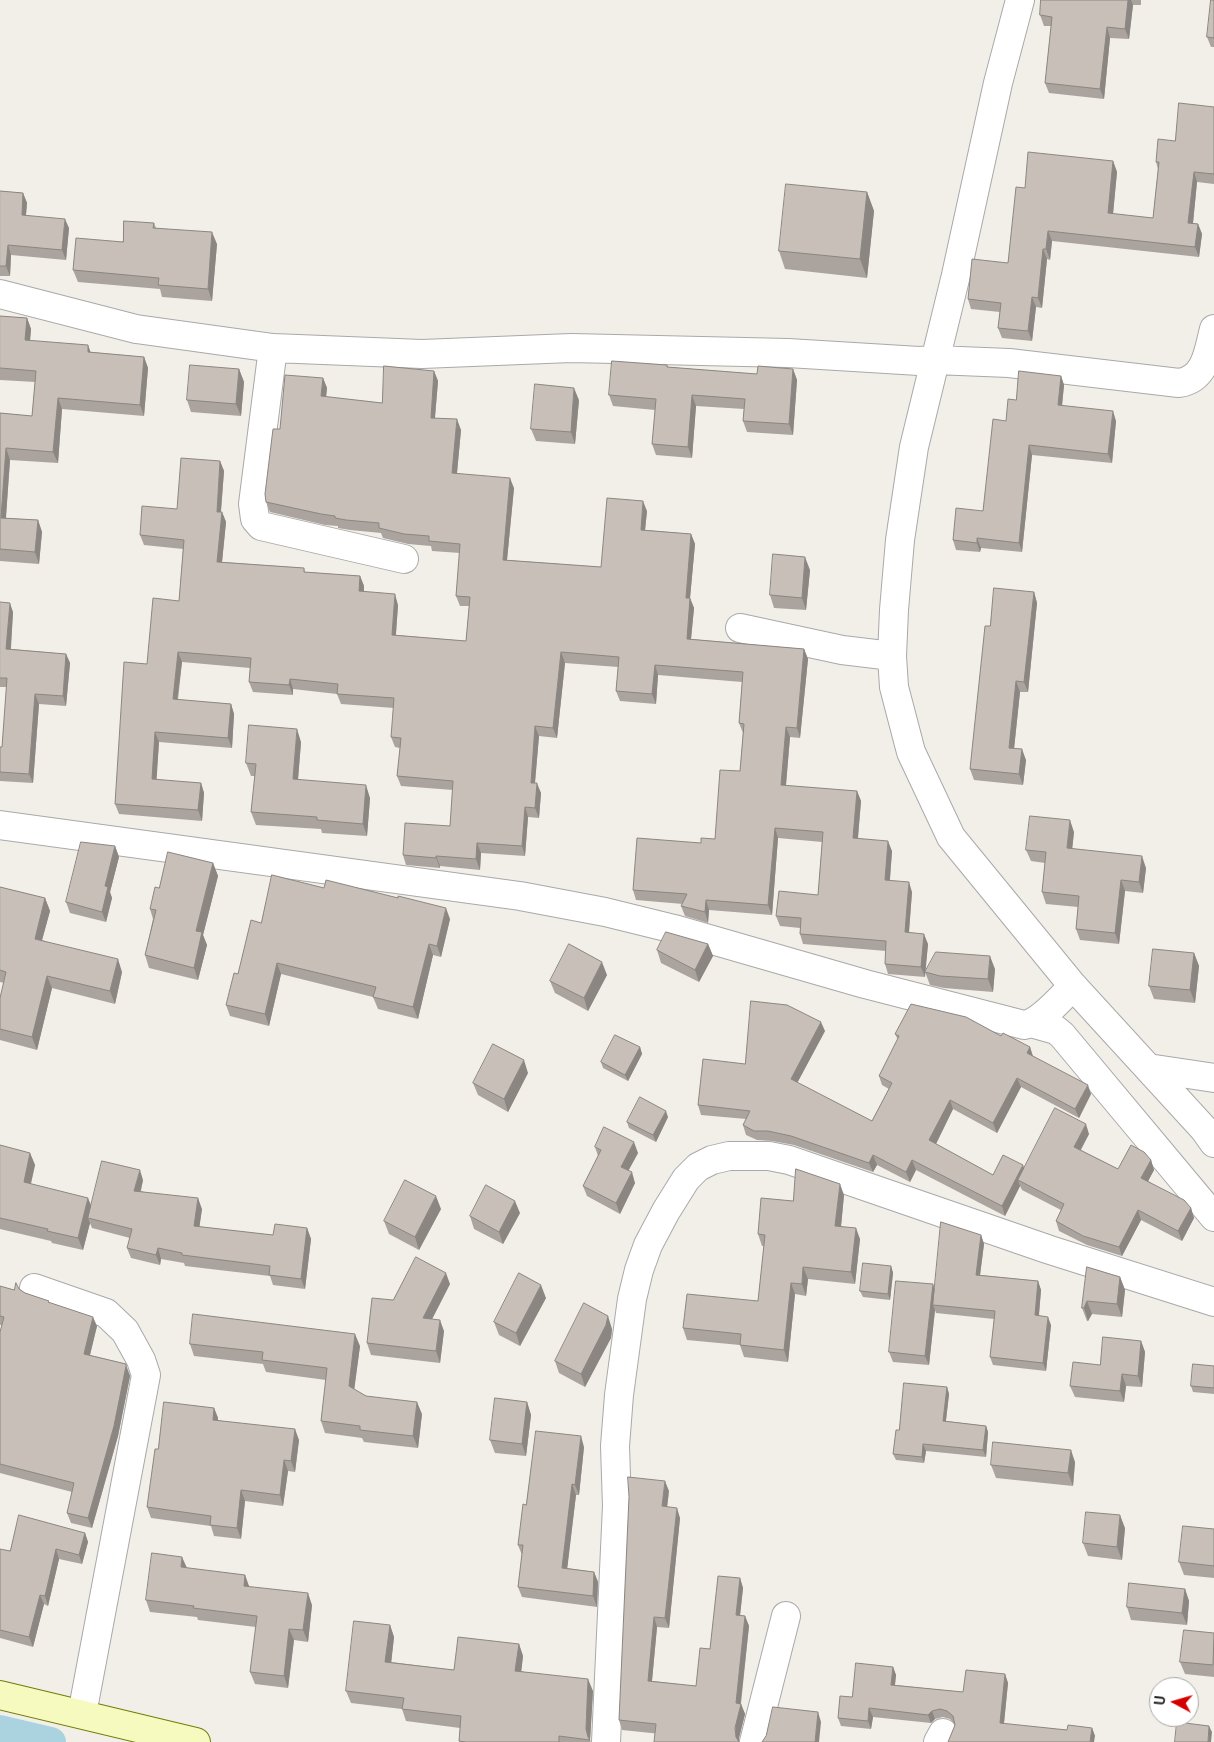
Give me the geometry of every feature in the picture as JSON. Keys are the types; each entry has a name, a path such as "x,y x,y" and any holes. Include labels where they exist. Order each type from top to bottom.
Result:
{"main road":[{"path":"0,1695 196,1742"}],"street":[{"path":"1020,0 998,83 956,275 927,360 902,531 888,656 911,752 951,838 1072,988 1204,1129 1214,1143"},
{"path":"0,294 136,329 273,348 422,354 571,348 788,353 1009,364 1179,383 1194,378 1203,368 1214,330"},
{"path":"273,348 253,504 255,518 261,526 277,531 404,559"},
{"path":"740,628 842,650 888,656"},
{"path":"0,825 520,896 605,912 674,929 865,984 1024,1025 1040,1016 1072,988"},
{"path":"1040,1016 1062,1035 1214,1217"},
{"path":"1148,1068 1214,1078"},
{"path":"606,1742 617,1506 615,1446 619,1395 632,1299 639,1270 648,1245 686,1179 698,1167 712,1160 729,1156 769,1156 789,1160 1041,1247 1214,1302"},
{"path":"34,1288 106,1313 125,1331 141,1360 146,1375 82,1714"},
{"path":"754,1742 786,1616"}],"building":[{"path":"1041,0 1128,0 1125,29 1107,27 1100,89 1045,83 1052,17 1040,15"},
{"path":"1211,0 1214,0 1214,38 1207,37"},
{"path":"1179,103 1214,107 1214,174 1194,172 1188,223 1198,224 1195,247 1048,231 1046,249 1043,249 1038,298 1032,297 1028,331 998,328 1001,303 968,299 972,259 1008,263 1016,187 1025,188 1028,152 1113,161 1108,213 1153,218 1159,162 1156,162 1158,139 1175,141"},
{"path":"786,184 867,192 860,259 779,251"},
{"path":"0,191 23,193 22,215 65,219 62,250 8,245 6,266 0,266"},
{"path":"124,221 154,223 153,228 212,232 208,289 158,285 159,278 73,270 76,238 123,242"},
{"path":"0,316 27,318 25,340 88,345 88,352 144,357 140,405 58,398 53,452 6,448 1,518 38,520 35,552 0,549 0,413 32,416 36,371 0,368"},
{"path":"612,361 757,374 758,366 793,369 789,424 743,421 745,399 692,395 688,447 652,444 656,399 609,395"},
{"path":"190,365 239,369 236,404 187,400"},
{"path":"384,366 434,371 431,418 457,419 452,473 510,478 503,560 601,567 607,498 643,501 641,530 691,534 686,598 690,598 687,639 804,649 797,728 786,727 781,785 857,791 853,838 888,841 885,880 909,882 905,932 924,934 921,967 885,964 886,941 800,934 801,918 776,916 779,891 818,895 823,832 775,828 768,905 706,900 705,912 681,906 687,894 633,890 637,838 701,843 701,838 715,839 720,770 740,771 744,724 739,723 743,672 655,665 652,694 616,691 619,657 561,652 553,728 535,726 531,783 537,783 535,808 525,807 522,846 477,843 476,859 436,856 436,858 403,855 405,823 450,826 453,781 397,776 401,738 391,737 394,698 337,694 338,684 290,679 289,685 249,682 251,658 178,652 173,699 231,704 228,738 155,732 152,779 201,783 198,810 115,804 124,662 147,664 153,598 179,601 184,540 140,535 142,506 177,509 181,458 220,461 217,512 222,512 217,562 304,568 304,572 360,576 359,591 395,594 392,635 466,641 470,597 456,596 460,544 429,541 429,536 404,534 379,528 379,523 335,518 335,516 266,502 265,494 273,429 280,429 285,375 323,378 321,396 382,403"},
{"path":"1019,371 1061,376 1058,405 1113,411 1108,454 1029,445 1019,543 977,538 977,543 953,540 956,508 983,511 993,419 1006,421 1008,399 1016,400"},
{"path":"535,384 574,388 571,432 531,429"},
{"path":"773,554 805,557 802,598 770,595"},
{"path":"994,588 1034,592 1024,682 1016,681 1009,748 1022,749 1019,774 970,769 985,626 990,626"},
{"path":"0,602 10,603 6,649 66,654 63,696 35,694 29,774 0,772 0,747 2,747 7,678 0,678"},
{"path":"249,725 297,729 293,779 366,785 363,824 317,820 317,817 251,812 256,764 246,763"},
{"path":"1030,816 1070,820 1067,848 1142,856 1139,882 1121,880 1115,933 1076,929 1079,896 1042,892 1046,852 1026,850"},
{"path":"81,842 115,846 105,886 108,887 102,912 66,902"},
{"path":"168,852 213,863 196,931 202,932 194,968 145,955 156,910 150,909 155,887 159,888"},
{"path":"272,875 324,888 326,880 446,908 437,946 429,944 413,1007 373,997 376,987 277,963 265,1014 226,1005 234,973 238,974 251,920 261,923"},
{"path":"0,887 45,898 35,939 118,959 110,991 47,976 32,1037 0,1029 0,998 6,972 0,970"},
{"path":"666,932 708,944 695,970 657,950"},
{"path":"569,944 602,962 584,998 550,981"},
{"path":"1153,949 1194,953 1190,990 1149,986"},
{"path":"936,952 990,956 988,979 940,976 925,972"},
{"path":"751,1001 787,1005 821,1022 791,1079 872,1121 892,1083 879,1076 899,1036 895,1034 911,1004 966,1017 1001,1036 1003,1033 1030,1047 1027,1053 1088,1085 1075,1109 1017,1078 993,1123 950,1100 929,1140 993,1175 1003,1155 1023,1165 1002,1206 912,1160 906,1172 873,1155 869,1163 791,1136 768,1131 754,1131 743,1125 750,1111 698,1105 703,1059 745,1064"},
{"path":"615,1035 640,1047 625,1075 601,1062"},
{"path":"493,1044 524,1060 504,1099 473,1083"},
{"path":"640,1097 666,1111 653,1135 627,1122"},
{"path":"1055,1108 1086,1124 1074,1147 1118,1169 1131,1145 1144,1152 1151,1160 1141,1178 1184,1200 1191,1208 1178,1231 1138,1210 1119,1247 1083,1236 1056,1221 1064,1204 1018,1180"},
{"path":"604,1127 634,1142 621,1167 632,1172 616,1203 583,1186 601,1150 595,1147"},
{"path":"0,1145 30,1153 24,1182 88,1198 78,1238 0,1218"},
{"path":"102,1161 140,1170 134,1191 198,1198 194,1226 273,1235 275,1224 307,1228 301,1279 269,1275 270,1266 182,1255 182,1253 158,1248 156,1255 127,1248 132,1229 88,1218"},
{"path":"796,1169 840,1184 835,1226 856,1228 851,1272 803,1267 802,1284 791,1283 784,1350 740,1345 741,1334 683,1328 687,1294 758,1301 765,1235 758,1234 761,1198 793,1201"},
{"path":"405,1180 436,1196 415,1237 384,1221"},
{"path":"486,1185 515,1201 499,1232 470,1216"},
{"path":"941,1222 981,1235 976,1275 1038,1281 1035,1315 1048,1317 1043,1363 990,1357 995,1311 933,1305"},
{"path":"416,1257 446,1273 423,1318 440,1320 436,1351 367,1343 372,1298 393,1300"},
{"path":"863,1263 891,1266 888,1294 860,1291"},
{"path":"1087,1267 1120,1277 1117,1304 1087,1301 1084,1308 1082,1308"},
{"path":"519,1273 541,1285 516,1333 494,1322"},
{"path":"896,1281 933,1284 925,1356 889,1352"},
{"path":"16,1283 19,1289 25,1293 93,1317 84,1354 126,1364 114,1426 88,1518 67,1513 74,1483 0,1464 0,1332 4,1317 0,1316 0,1286 14,1290"},
{"path":"584,1303 608,1316 606,1325 581,1374 555,1361"},
{"path":"193,1314 355,1334 349,1386 366,1396 417,1402 413,1436 360,1430 360,1426 321,1421 327,1368 262,1360 263,1352 190,1344"},
{"path":"1103,1337 1141,1341 1138,1376 1122,1374 1120,1391 1070,1386 1073,1362 1100,1365"},
{"path":"1193,1364 1214,1366 1214,1388 1191,1386"},
{"path":"904,1383 947,1387 943,1421 986,1426 983,1450 923,1444 922,1457 893,1454 896,1430 899,1430"},
{"path":"495,1398 527,1402 522,1444 490,1440"},
{"path":"164,1402 214,1408 213,1420 295,1429 291,1461 284,1460 280,1495 241,1490 237,1528 210,1525 211,1516 147,1507 155,1449 158,1449"},
{"path":"536,1431 581,1436 575,1485 572,1484 562,1568 594,1572 593,1596 518,1587 523,1545 518,1545 523,1504 526,1505"},
{"path":"993,1442 1071,1450 1068,1473 991,1465"},
{"path":"628,1477 665,1481 662,1506 677,1508 665,1618 654,1617 648,1681 696,1686 700,1648 710,1649 718,1576 740,1578 736,1615 745,1616 736,1703 741,1704 735,1728 736,1737 739,1742 654,1742 656,1724 619,1720 629,1497"},
{"path":"1086,1512 1120,1515 1117,1547 1083,1543"},
{"path":"19,1515 85,1533 79,1555 56,1549 45,1596 40,1595 29,1637 0,1630 0,1549 10,1551"},
{"path":"1183,1526 1214,1529 1214,1566 1179,1562"},
{"path":"152,1553 182,1557 181,1567 245,1575 244,1586 308,1593 303,1630 289,1629 284,1676 250,1672 257,1616 146,1600"},
{"path":"1129,1583 1185,1589 1182,1613 1127,1607"},
{"path":"354,1621 390,1625 385,1662 454,1670 458,1637 519,1644 515,1671 588,1679 586,1729 590,1740 559,1736 559,1742 459,1741 461,1716 402,1709 404,1698 346,1691"},
{"path":"1184,1630 1214,1633 1213,1665 1180,1662"},
{"path":"856,1663 893,1667 891,1685 963,1692 966,1670 1005,1674 1000,1723 1067,1730 1068,1725 1092,1728 1090,1742 948,1742 955,1725 953,1716 947,1711 940,1709 932,1711 928,1715 869,1708 868,1721 838,1718 840,1696 852,1697"},
{"path":"773,1707 818,1712 815,1742 762,1742 766,1736"},
{"path":"1199,1725 1209,1726 1208,1742 1175,1742 1176,1727 1199,1727"}],"waterway":[{"path":"0,1730 51,1742"}]}
